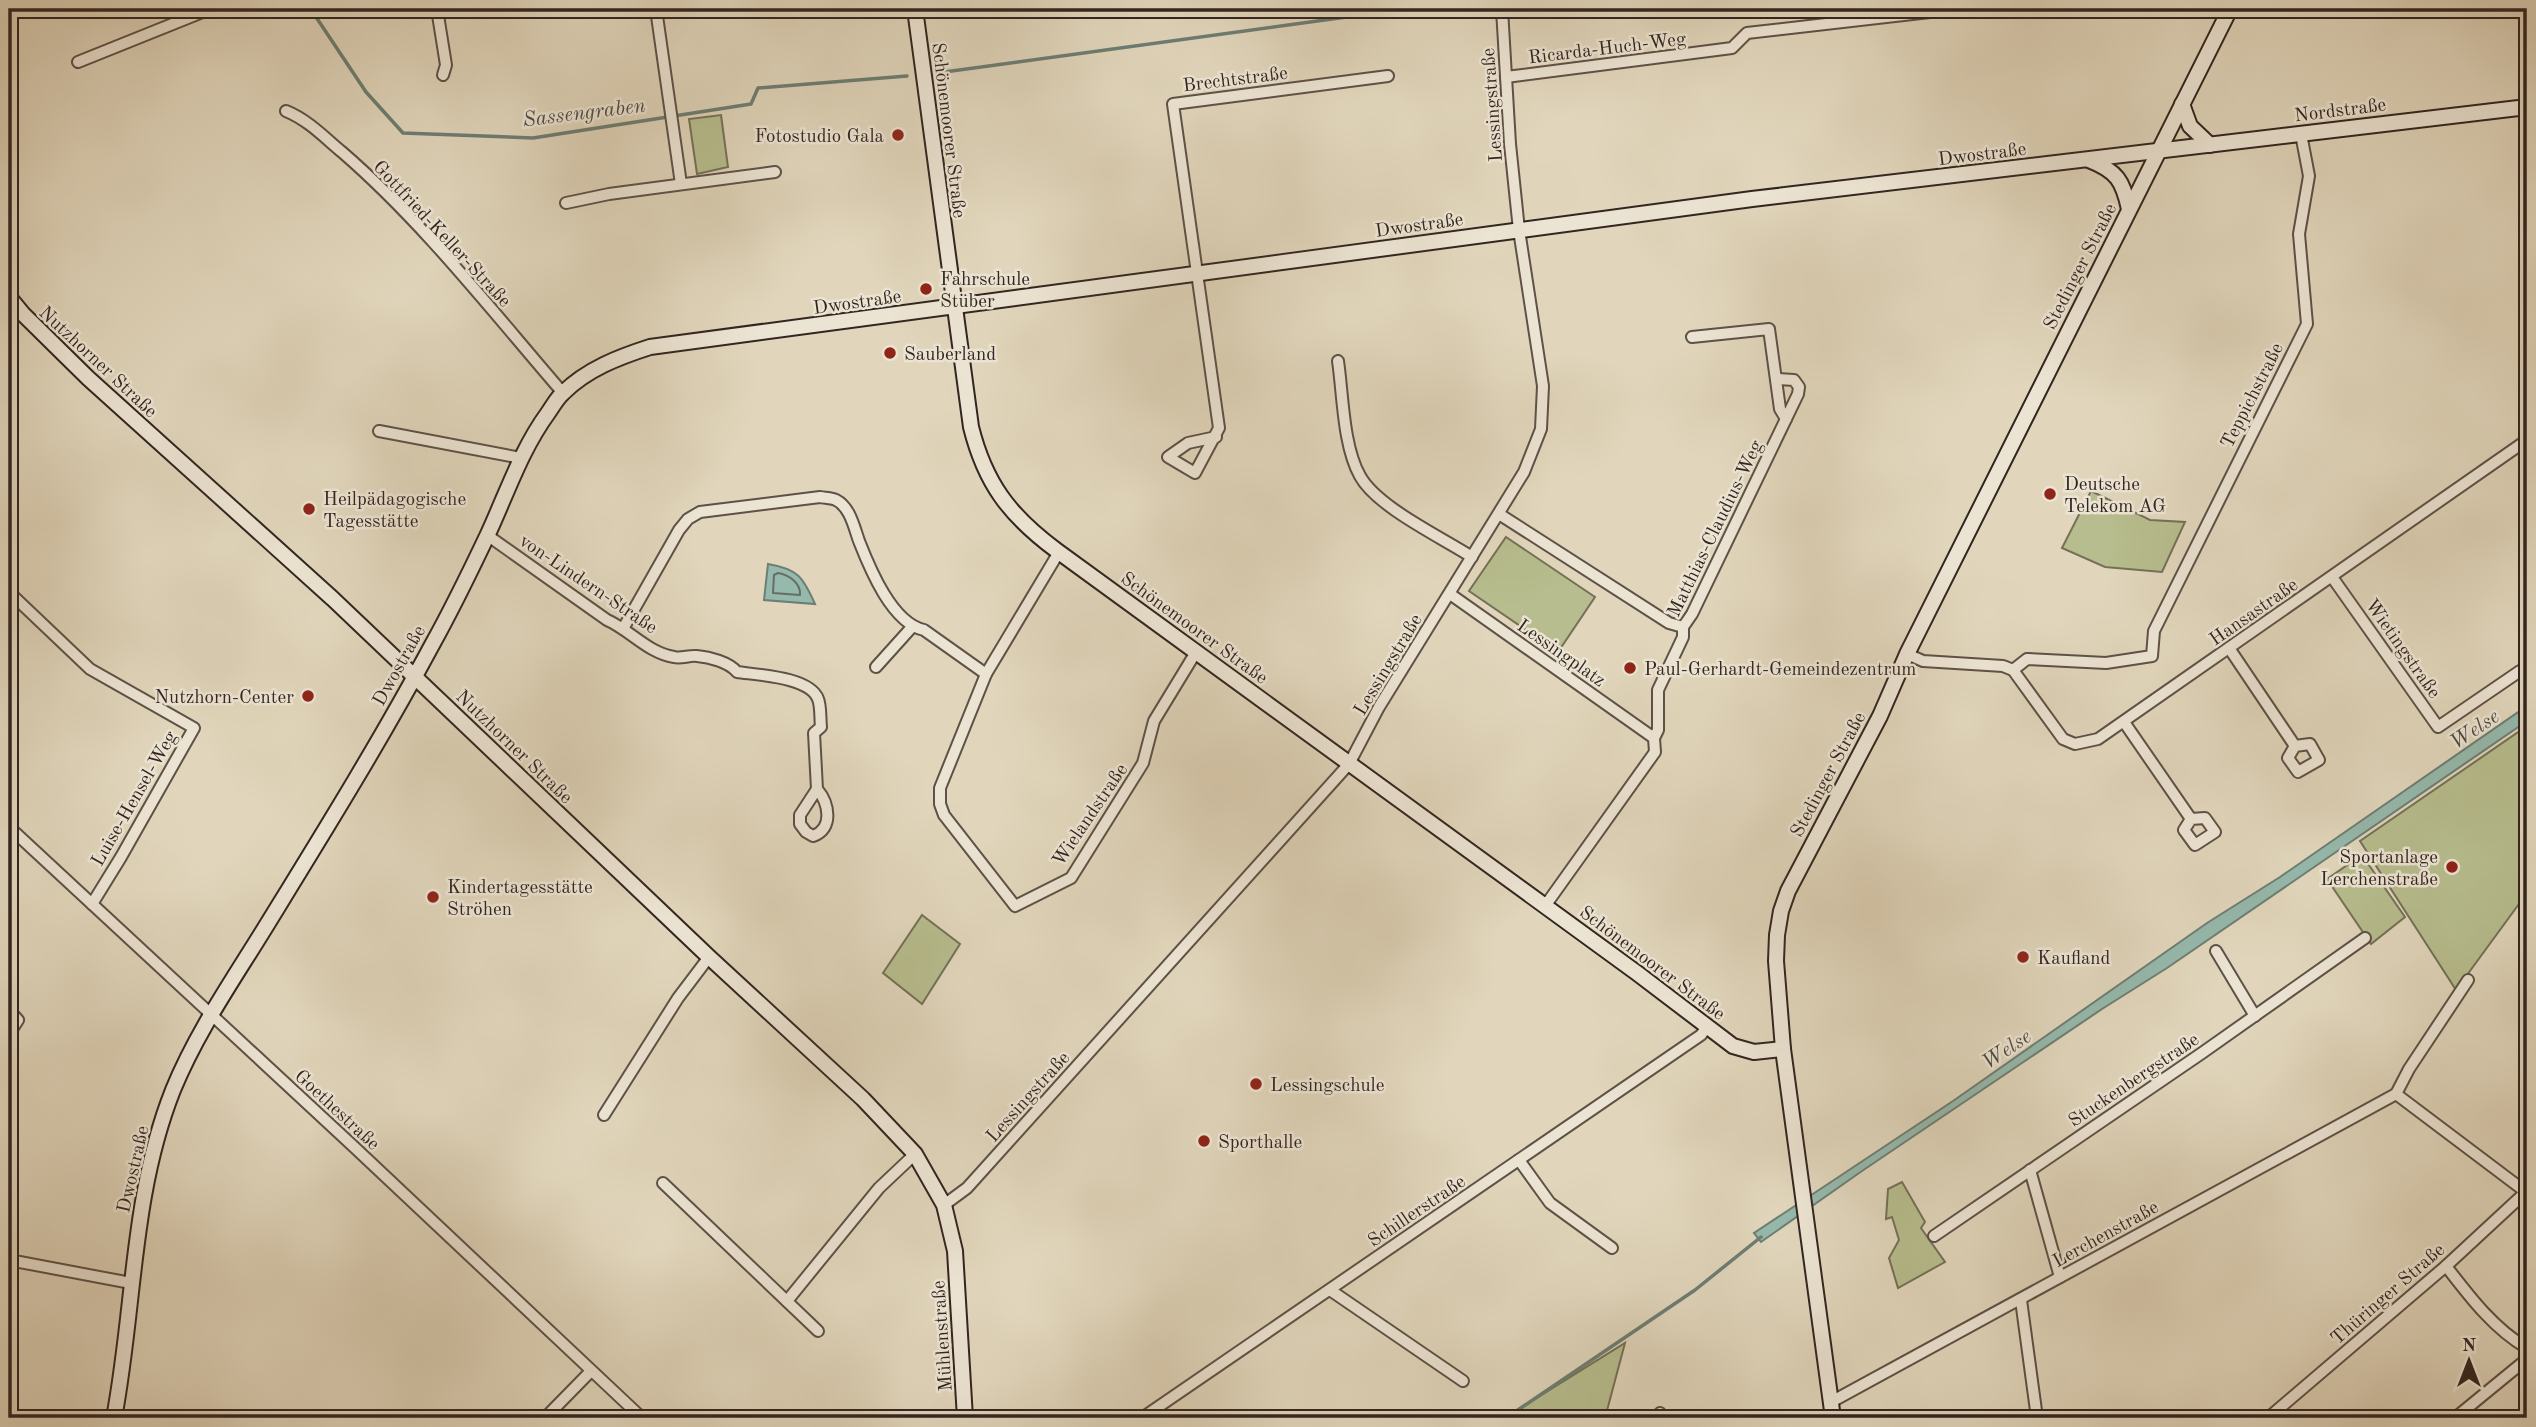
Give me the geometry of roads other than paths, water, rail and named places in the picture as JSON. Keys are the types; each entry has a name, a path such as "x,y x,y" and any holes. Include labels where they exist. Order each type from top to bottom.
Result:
{"street":[{"path":"437,9 446,65 443,75"},
{"path":"656,9 681,184"},
{"name":"Schönemoorer Straße","path":"915,9 971,427 984,469 1006,506 1038,537 1545,905 1733,1046 1754,1052 1783,1049"},
{"name":"Lessingstraße","path":"944,1205 967,1188 1349,764 1379,707 1524,472 1541,429 1543,386 1519,230 1510,144 1502,9"},
{"name":"Ricarda-Huch-Weg","path":"1506,77 1732,48 1747,33 1956,9"},
{"name":"Stedinger Straße","path":"1833,1418 1783,1049 1776,961 1776,935 1781,911 1809,849 1880,716 1907,654 2230,9"},
{"path":"79,62 206,10"},
{"name":"Brechtstraße","path":"1198,274 1173,104 1388,76"},
{"path":"2182,104 2190,127 2210,145"},
{"name":"Nordstraße","path":"2158,152 2527,107"},
{"name":"Gottfried-Keller-Straße","path":"286,111 301,117 410,218 563,393"},
{"name":"Teppichstraße","path":"2013,670 2027,659 2106,663 2152,656 2154,631 2306,324 2299,234 2309,176 2301,134"},
{"name":"Dwostraße","path":"114,1418 124,1363 131,1283 148,1167 174,1090 212,1015 415,676 487,535 536,431 563,393 595,369 620,356 650,347 1752,199 2158,152"},
{"path":"2089,160 2117,176 2123,185 2129,209"},
{"path":"566,203 610,194 775,172"},
{"path":"1198,274 1219,428 1216,437"},
{"name":"Nutzhorner Straße","path":"9,297 93,383 333,599 709,957 863,1099 915,1154 944,1205 955,1251"},
{"path":"1692,337 1769,328 1780,409 1786,419"},
{"path":"1338,361 1349,446 1359,476 1375,497 1472,557"},
{"name":"Matthias-Claudius-Weg","path":"1545,905 1655,752 1658,690 1683,637 1683,627 1692,614 1800,387 1794,380 1776,379"},
{"path":"379,431 521,458"},
{"name":"Hansastraße","path":"2013,670 2063,739 2076,744 2098,739 2527,440"},
{"path":"624,627 679,530 688,519 700,512 820,497 836,500 847,510 866,559 891,605 912,627 923,630 986,674"},
{"path":"1499,514 1670,623 1683,627"},
{"name":"von-Lindern-Straße","path":"487,535 607,620 624,627 635,640 675,658 697,656 732,665 737,672 800,682 811,689 819,699 821,727 814,733 817,789"},
{"name":"Wielandstraße","path":"1059,552 986,674 940,788 940,804 944,815 1015,906 1071,878 1143,763 1154,721 1196,652"},
{"name":"Wietingstraße","path":"2332,577 2438,727 2520,671"},
{"name":"Luise-Hensel-Weg","path":"9,592 90,669 194,728 92,904"},
{"name":"Lessingplatz","path":"1450,594 1654,738"},
{"path":"876,667 912,627"},
{"path":"2229,648 2295,746"},
{"path":"1907,654 1923,661 2003,666 2013,670"},
{"path":"2124,722 2191,819"},
{"name":"Goethestraße","path":"9,827 642,1418"},
{"name":"Stuckenbergstraße","path":"1934,1236 2365,938"},
{"path":"2216,951 2255,1016"},
{"path":"604,1115 678,998 709,957"},
{"path":"2468,979 2409,1069 2396,1094 2527,1192"},
{"path":"9,1010 18,1020 9,1034"},
{"name":"Schillerstraße","path":"1142,1418 1701,1035 1707,1027"},
{"name":"Lerchenstraße","path":"1831,1402 2396,1094"},
{"path":"787,1301 879,1188 915,1154"},
{"path":"1519,1160 1550,1203 1612,1248"},
{"path":"2030,1170 2060,1277"},
{"path":"663,1183 818,1331"},
{"name":"Thüringer Straße","path":"2268,1418 2527,1192"},
{"name":"Mühlenstraße","path":"955,1251 965,1418"},
{"path":"9,1260 131,1283"},
{"path":"2445,1266 2477,1306 2527,1348"},
{"path":"1330,1290 1463,1381"},
{"path":"2021,1300 2037,1418"},
{"path":"2455,1418 2527,1359"},
{"path":"545,1418 591,1371"}],"water":[{"path":"768,564 798,576 815,604 764,600"},
{"path":"2527,706 2527,721 2167,968 2102,1009 1761,1242 1754,1233 1953,1101 2207,923 2280,877"}],"waterway":[{"name":"Sassengraben","path":"937,73 1405,9"},
{"name":"Sassengraben","path":"314,14 366,92 403,133 533,138 751,104 758,88 907,76"},
{"name":"Welse","path":"1506,1418 1695,1290 1761,1237"}],"place":[{"name":"Fotostudio Gala","path":"898,135"},
{"name":"Fahrschule Stüber","path":"926,289"},
{"name":"Sauberland","path":"890,353"},
{"name":"Deutsche Telekom AG","path":"2050,494"},
{"name":"Heilpädagogische Tagesstätte","path":"309,509"},
{"name":"Paul-Gerhardt-Gemeindezentrum","path":"1630,668"},
{"name":"Nutzhorn-Center","path":"308,696"},
{"name":"Sportanlage Lerchenstraße","path":"2452,867"},
{"name":"Kindertagesstätte Ströhen","path":"433,897"},
{"name":"Kaufland","path":"2023,957"},
{"name":"Lessingschule","path":"1256,1084"},
{"name":"Sporthalle","path":"1204,1141"}]}
